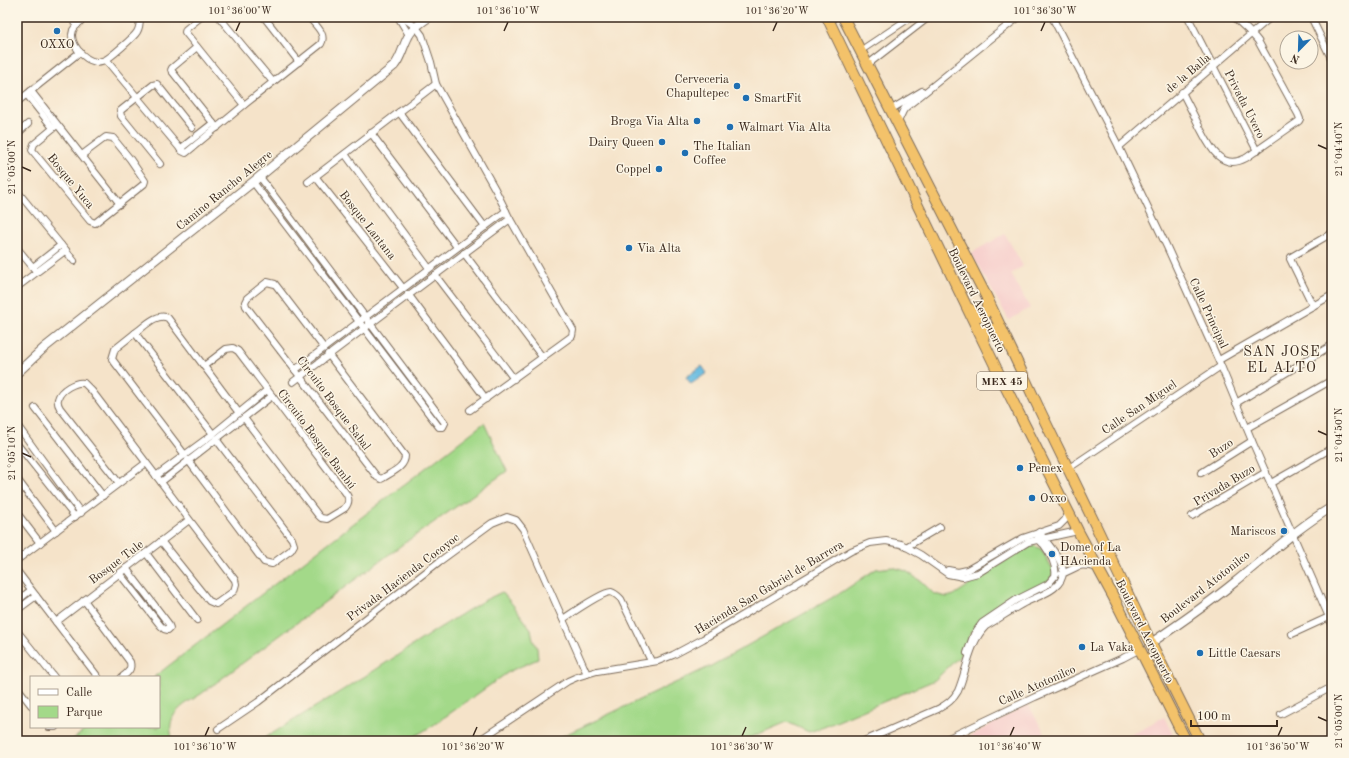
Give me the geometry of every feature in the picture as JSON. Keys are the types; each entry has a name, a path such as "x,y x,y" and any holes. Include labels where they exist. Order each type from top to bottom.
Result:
{"highway":[{"name":"Boulevard Aeropuerto","path":"827,17 962,299 1078,531 1186,741"},
{"name":"Boulevard Aeropuerto","path":"843,17 986,296 1151,643 1200,741"},
{"path":"962,299 974,314 980,317 987,311 986,296"},
{"path":"983,340 985,330 990,328 996,330 1009,343"}],"street":[{"path":"71,17 77,25"},
{"path":"86,17 77,25 72,36 75,45 80,52 86,58 94,62 106,60 135,35 139,27 140,17"},
{"path":"201,17 185,30 185,32 244,105"},
{"path":"219,17 273,82"},
{"path":"264,17 299,62"},
{"path":"180,149 244,105 321,44 323,41 322,33 308,17"},
{"path":"398,17 408,35"},
{"path":"402,17 422,35 426,43 436,84 573,330 572,336 470,410"},
{"name":"Camino Rancho Alegre","path":"18,371 257,179 394,66 408,35 429,17"},
{"path":"860,51 911,17"},
{"path":"867,65 929,17"},
{"path":"897,124 903,111 970,55 1019,17"},
{"name":"Calle Principal","path":"1052,17 1119,147 1168,247 1220,363 1252,441 1294,533 1332,624"},
{"name":"Privada Uvero","path":"1188,17 1257,151"},
{"path":"1182,92 1212,150 1227,161 1240,162 1296,124 1300,119 1262,49 1252,34 1234,17"},
{"name":"de la Balla","path":"1119,147 1271,17"},
{"path":"1311,17 1332,60"},
{"path":"197,47 171,70 215,125"},
{"path":"17,102 80,52"},
{"path":"106,60 184,152 187,153 215,125"},
{"path":"160,164 120,115 120,111 153,85 157,84 192,128"},
{"path":"308,182 436,84"},
{"path":"890,110 934,85"},
{"name":"Bosque Yuca","path":"29,93 55,127 82,155 120,204"},
{"path":"399,112 485,227"},
{"path":"17,134 28,124"},
{"name":"Bosque Yuca","path":"55,127 34,144 32,150 90,221 94,223 120,204 145,182 126,153 112,138 106,137 82,155"},
{"path":"371,134 457,247"},
{"path":"344,154 429,268"},
{"name":"Bosque Lantana","path":"315,176 403,288"},
{"path":"257,179 370,322 445,423 443,427 439,427 359,321 257,179"},
{"path":"17,191 74,261"},
{"path":"295,370 506,211"},
{"path":"293,382 370,322 510,219"},
{"path":"1312,306 1290,259 1332,233"},
{"path":"17,287 63,247"},
{"path":"17,248 35,270"},
{"path":"464,253 543,358"},
{"path":"435,275 514,379"},
{"name":"Circuito Bosque Sabal","path":"324,348 275,284 267,282 247,298 245,302 246,306 377,477 381,479 402,465 405,460 405,456 328,354"},
{"path":"408,294 486,399"},
{"name":"Calle San Miguel","path":"1068,468 1220,363 1332,295"},
{"path":"135,333 292,539 294,545 291,550 272,564 264,562 112,358 115,349 135,333 156,318 165,316 173,323 239,413"},
{"path":"1236,403 1332,345"},
{"name":"Circuito Bosque Bambú","path":"204,366 226,349 233,348 238,351 345,492 349,499 345,508 331,518 321,518 244,418"},
{"path":"1247,428 1332,380"},
{"path":"119,483 60,408 57,400 61,394 77,383 84,383 88,386 235,580 236,587 231,595 216,604 209,602 161,542"},
{"path":"215,436 239,413 267,390"},
{"path":"156,476 186,458 215,436 244,418 272,396"},
{"path":"35,408 103,496"},
{"path":"17,425 81,513"},
{"name":"Buzo","path":"1201,473 1252,441"},
{"path":"17,444 75,517"},
{"path":"1271,483 1332,448"},
{"path":"161,482 186,458"},
{"path":"17,560 146,463"},
{"name":"Privada Buzo","path":"1192,516 1266,472"},
{"path":"17,479 56,531"},
{"name":"Boulevard Atotonilco","path":"1151,643 1234,583 1294,533 1332,507"},
{"path":"17,513 40,543"},
{"path":"905,545 943,568 958,572 971,568 1037,532 1059,526 1069,513"},
{"name":"Privada Hacienda Cocoyoc","path":"218,729 258,702 440,561 492,523 507,517 516,520 523,529 587,674"},
{"name":"Bosque Tule","path":"56,622 189,520"},
{"path":"905,545 940,527"},
{"path":"905,545 948,574 958,577 974,574 1028,542 1078,531"},
{"path":"864,741 924,714 926,711 946,700 951,695 958,682 965,665 970,641 977,628 982,623 1022,600 1045,594 1054,588 1059,582 1059,574 1063,571 1057,557 1041,539 1037,532"},
{"name":"Hacienda San Gabriel de Barrera","path":"478,741 568,682 587,674 651,661 658,661 673,655 703,639 862,545 878,541 886,541 905,545"},
{"path":"146,553 197,620"},
{"path":"995,554 999,560"},
{"path":"1059,574 1077,566 1084,565 1098,568"},
{"path":"120,573 160,626 168,630 170,628 168,623 126,568"},
{"path":"17,571 97,676"},
{"path":"17,601 31,590"},
{"path":"563,619 600,596 609,592 616,594 621,599 651,661"},
{"path":"17,610 36,596"},
{"path":"84,600 130,662 130,668 123,676"},
{"path":"1292,634 1329,617"},
{"path":"17,631 53,676"},
{"name":"Calle Atotonilco","path":"942,741 1140,649"},
{"path":"17,687 30,704"},
{"path":"1281,714 1332,687"}],"shaded area":[{"path":"1005,234 1023,266 1011,274 1030,308 1009,320 971,253"},
{"path":"1028,704 1049,741 961,741"},
{"path":"1164,717 1176,741 1117,741"}],"green space":[{"path":"484,423 507,471 403,544 201,694 181,707 173,717 171,724 173,741 71,741 88,728 160,728 160,676 155,676"},
{"path":"1032,545 1041,549 1054,571 1050,580 985,617 970,634 966,650 935,680 824,727 809,732 787,722 742,741 552,741 711,666 842,592 876,569 892,567 906,571 922,582 934,594 947,597 954,595 1026,547"},
{"path":"502,592 531,629 533,640 537,648 538,659 510,671 432,726 407,741 260,741 483,601"}],"water":[{"path":"702,366 707,373 691,384 686,377"}],"place":[{"name":"OXXO","path":"57,31"},
{"name":"Cerveceria Chapultepec","path":"737,86"},
{"name":"SmartFit","path":"746,98"},
{"name":"Broga Via Alta","path":"697,121"},
{"name":"Walmart Via Alta","path":"730,127"},
{"name":"Dairy Queen","path":"662,142"},
{"name":"The Italian Coffee","path":"685,153"},
{"name":"Coppel","path":"659,169"},
{"name":"Via Alta","path":"629,248"},
{"name":"Pemex","path":"1020,468"},
{"name":"Oxxo","path":"1032,498"},
{"name":"Mariscos","path":"1284,531"},
{"name":"Dome of La HAcienda","path":"1052,554"},
{"name":"La Vaka","path":"1082,647"},
{"name":"Little Caesars","path":"1200,653"}],"district":[{"name":"SAN JOSE EL ALTO","path":"1282,360"}]}
